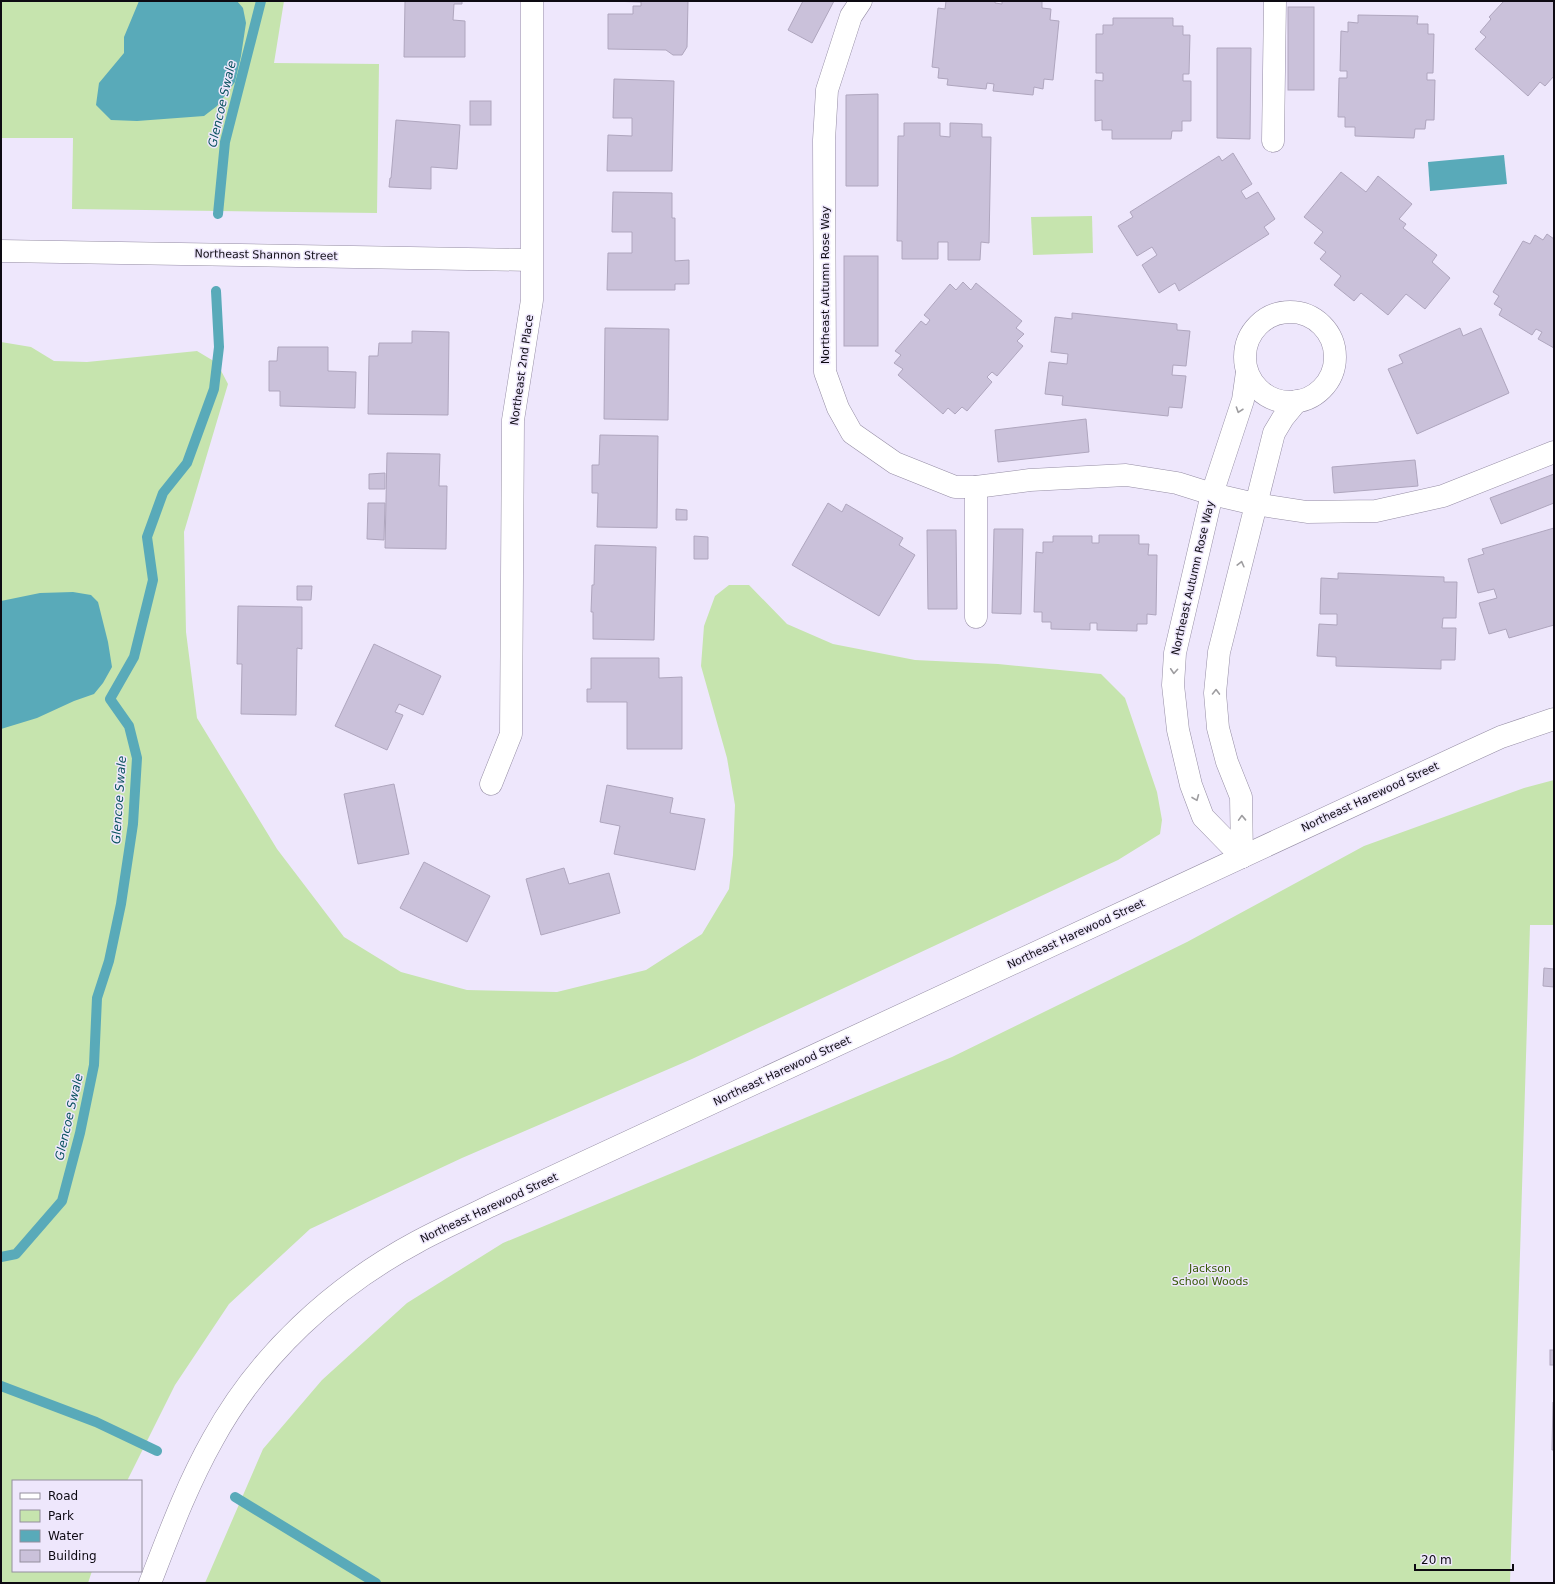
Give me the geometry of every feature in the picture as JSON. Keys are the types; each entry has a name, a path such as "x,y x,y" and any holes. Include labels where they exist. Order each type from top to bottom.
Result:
{"street":[{"name":"Northeast 2nd Place","path":"492,784 511,734 514,420 532,300 532,1"},
{"name":"Northeast Autumn Rose Way","path":"861,1 851,16 827,90 824,140 825,372 838,408 852,433 895,463 954,487 976,487 1030,480 1126,475 1177,483 1212,494 1256,504 1306,512 1376,511 1443,496 1554,452"},
{"path":"1273,141 1274,1"},
{"name":"Northeast Shannon Street","path":"1,251 531,260"},
{"name":"Northeast Autumn Rose Way","path":"1242,857 1203,818 1191,785 1178,730 1173,685 1175,653 1212,494 1243,400 1247,372 1244,354 1249,337 1260,322 1275,314 1293,312 1310,316 1325,327 1334,342 1336,360 1331,377 1320,391 1305,400 1287,403 1270,398 1256,387 1247,372"},
{"name":"Northeast Autumn Rose Way","path":"1242,857 1241,797 1227,762 1218,728 1215,693 1219,652 1274,433 1283,418 1297,401"},
{"path":"976,487 976,617"},
{"name":"Northeast Harewood Street","path":"150,1583 176,1515 194,1475 213,1438 236,1402 288,1338 314,1313 371,1270 417,1242 490,1206 1501,737 1554,719"}],"green space":[{"path":"1,1 284,1 274,63 379,64 377,213 72,209 73,138 1,138"},
{"path":"1092,216 1093,253 1033,255 1031,217"},
{"path":"1,342 31,347 54,361 87,362 197,351 217,363 228,384 184,532 186,632 197,718 277,849 344,937 401,972 467,990 557,992 646,970 702,934 729,889 733,855 735,805 727,758 701,666 704,626 715,596 729,585 749,585 787,624 833,644 915,660 998,664 1101,674 1125,698 1157,792 1162,820 1160,834 1118,860 692,1059 462,1158 310,1229 229,1304 175,1385 128,1480 12,1480 12,1572 92,1572 88,1583 1,1583"},
{"name":"Jackson School Woods","path":"1554,780 1554,925 1530,925 1510,1583 205,1583 263,1449 322,1380 407,1303 503,1243 952,1057 1187,942 1364,846 1524,788"}],"water":[{"path":"139,1 237,1 243,8 246,23 235,82 217,106 204,116 137,121 111,120 96,105 99,83 124,53 124,37"},
{"path":"1504,155 1507,184 1430,191 1428,162"},
{"path":"73,592 91,595 98,602 108,642 112,667 103,683 94,694 74,701 37,718 1,729 1,601 40,593"}],"building":[{"path":"405,1 462,1 462,4 454,4 453,20 465,21 465,57 404,57"},
{"path":"609,1 688,1 687,47 682,55 673,55 666,50 608,49 608,14 633,14 633,6 641,6 641,2"},
{"path":"803,1 834,1 812,43 788,30"},
{"path":"946,1 995,1 995,3 1002,4 1002,1 1042,1 1042,8 1051,9 1050,20 1059,21 1053,80 1044,79 1043,89 1034,87 1033,95 993,91 994,84 987,83 986,89 947,85 948,79 938,78 939,68 932,67 938,8 945,9"},
{"path":"1504,1 1554,1 1554,76 1545,86 1540,82 1528,96 1475,49 1486,37 1480,32 1491,19 1489,17"},
{"path":"1288,7 1314,7 1314,90 1288,90"},
{"path":"1358,15 1418,16 1417,24 1428,24 1428,34 1434,34 1433,73 1427,73 1427,80 1435,80 1434,120 1426,120 1425,129 1415,129 1414,138 1355,136 1355,127 1345,127 1345,117 1338,117 1339,78 1347,78 1347,71 1340,71 1341,31 1348,32 1348,22 1358,23"},
{"path":"1113,18 1173,18 1173,26 1183,26 1183,35 1190,35 1189,74 1183,74 1183,81 1191,81 1191,121 1182,121 1182,131 1172,131 1171,139 1112,139 1112,130 1102,130 1102,120 1095,121 1095,80 1103,81 1103,73 1096,73 1096,34 1103,34 1103,25 1113,25"},
{"path":"1217,48 1251,48 1250,139 1217,138"},
{"path":"614,79 674,81 672,171 607,171 608,135 632,136 632,118 613,118"},
{"path":"878,94 878,186 846,186 846,95"},
{"path":"470,101 491,101 491,125 470,125"},
{"path":"396,120 460,125 457,169 431,167 431,189 389,187"},
{"path":"904,123 940,123 940,136 950,137 950,123 982,124 982,137 991,137 989,243 981,242 980,260 948,260 948,242 938,242 938,259 902,259 902,241 897,241 898,136 904,136"},
{"path":"1233,153 1252,184 1241,191 1246,199 1258,192 1275,219 1264,227 1269,234 1179,291 1175,283 1159,293 1142,265 1157,255 1152,247 1137,256 1118,226 1133,217 1130,212 1219,156 1222,161"},
{"path":"1341,172 1366,192 1378,176 1412,204 1399,219 1406,224 1403,228 1437,255 1432,262 1450,278 1425,309 1406,294 1388,315 1361,293 1354,301 1334,285 1341,276 1320,259 1326,252 1314,243 1323,232 1304,217"},
{"path":"613,192 672,193 672,218 675,218 675,261 689,260 689,284 675,284 675,290 607,290 608,253 632,253 632,232 612,232"},
{"path":"1547,234 1554,239 1554,348 1538,339 1542,332 1536,329 1532,335 1499,315 1502,309 1494,304 1499,296 1493,292 1523,241 1530,244 1535,235 1543,240"},
{"path":"844,256 878,256 878,346 844,346"},
{"path":"963,282 971,290 976,283 1022,321 1016,328 1024,334 1017,341 1023,346 997,376 992,372 987,377 992,382 967,411 962,407 955,414 948,408 943,414 898,375 903,369 894,363 901,355 895,351 921,321 926,325 930,320 924,315 950,284 956,290"},
{"path":"1072,313 1177,324 1177,330 1190,331 1186,366 1173,365 1172,375 1186,376 1182,408 1169,407 1168,416 1062,405 1063,396 1045,394 1049,362 1067,364 1068,354 1051,352 1055,317 1072,319"},
{"path":"605,328 669,329 668,420 604,419"},
{"path":"1460,328 1463,336 1481,328 1509,393 1417,434 1388,369 1403,363 1399,355"},
{"path":"412,331 449,332 448,415 368,414 369,356 378,356 379,343 412,343"},
{"path":"278,347 328,347 328,371 356,372 355,408 280,406 280,391 269,391 269,361 277,361"},
{"path":"1086,419 1089,452 998,462 995,430"},
{"path":"600,435 658,436 657,528 597,527 598,493 592,493 592,465 599,465"},
{"path":"387,453 440,454 439,486 447,486 446,549 385,548"},
{"path":"1415,460 1418,486 1334,493 1332,467"},
{"path":"385,473 385,489 369,489 369,474"},
{"path":"1554,474 1554,503 1501,524 1490,498"},
{"path":"368,503 385,503 384,540 367,539"},
{"path":"828,503 842,512 846,504 903,538 899,545 915,555 879,616 792,565"},
{"path":"676,509 687,510 687,520 676,520"},
{"path":"1554,528 1554,625 1509,638 1506,629 1489,634 1479,603 1497,598 1494,589 1478,593 1468,559 1484,554 1482,549"},
{"path":"994,529 1023,529 1021,614 992,613"},
{"path":"927,530 956,530 957,609 928,609"},
{"path":"1099,535 1139,535 1139,544 1149,544 1148,555 1157,555 1156,615 1147,614 1147,624 1137,624 1137,631 1097,630 1097,623 1090,623 1090,630 1051,629 1051,622 1042,622 1042,612 1034,612 1036,552 1043,553 1043,542 1053,542 1053,536 1092,536 1092,543 1099,543"},
{"path":"694,536 708,537 708,559 694,559"},
{"path":"595,545 656,547 654,640 593,639 593,612 591,612 592,585 594,585"},
{"path":"1338,573 1444,577 1444,582 1457,582 1456,618 1443,618 1442,628 1456,628 1455,660 1441,660 1441,669 1336,666 1336,657 1317,656 1319,624 1337,625 1337,614 1320,614 1321,578 1338,579"},
{"path":"297,586 312,586 311,600 297,600"},
{"path":"238,606 302,607 302,649 297,648 296,715 241,714 242,664 237,664"},
{"path":"374,644 441,676 423,715 399,704 395,712 403,715 387,750 335,726"},
{"path":"591,658 659,658 659,678 682,677 682,749 627,749 627,702 587,702 587,689 591,689"},
{"path":"394,784 409,854 358,864 344,794"},
{"path":"607,785 673,798 670,813 705,819 695,870 614,854 620,826 600,822"},
{"path":"424,862 490,896 467,942 400,908"},
{"path":"564,868 569,884 609,873 620,913 541,935 526,879"},
{"path":"1544,968 1554,969 1554,987 1543,986"},
{"path":"1550,1350 1554,1350 1554,1365 1550,1365"},
{"path":"1553,1402 1554,1450 1552,1450"}],"waterway":[{"name":"Glencoe Swale","path":"218,214 225,142 261,1"},
{"name":"Glencoe Swale","path":"1,1257 16,1254 62,1201 80,1133 94,1065 97,998 109,961 121,904 133,824 137,758 129,726 110,699 134,657 153,580 147,537 163,493 187,463 214,389 219,347 216,291"},
{"path":"1,1386 96,1422 157,1451"},
{"path":"235,1497 376,1583"}]}
